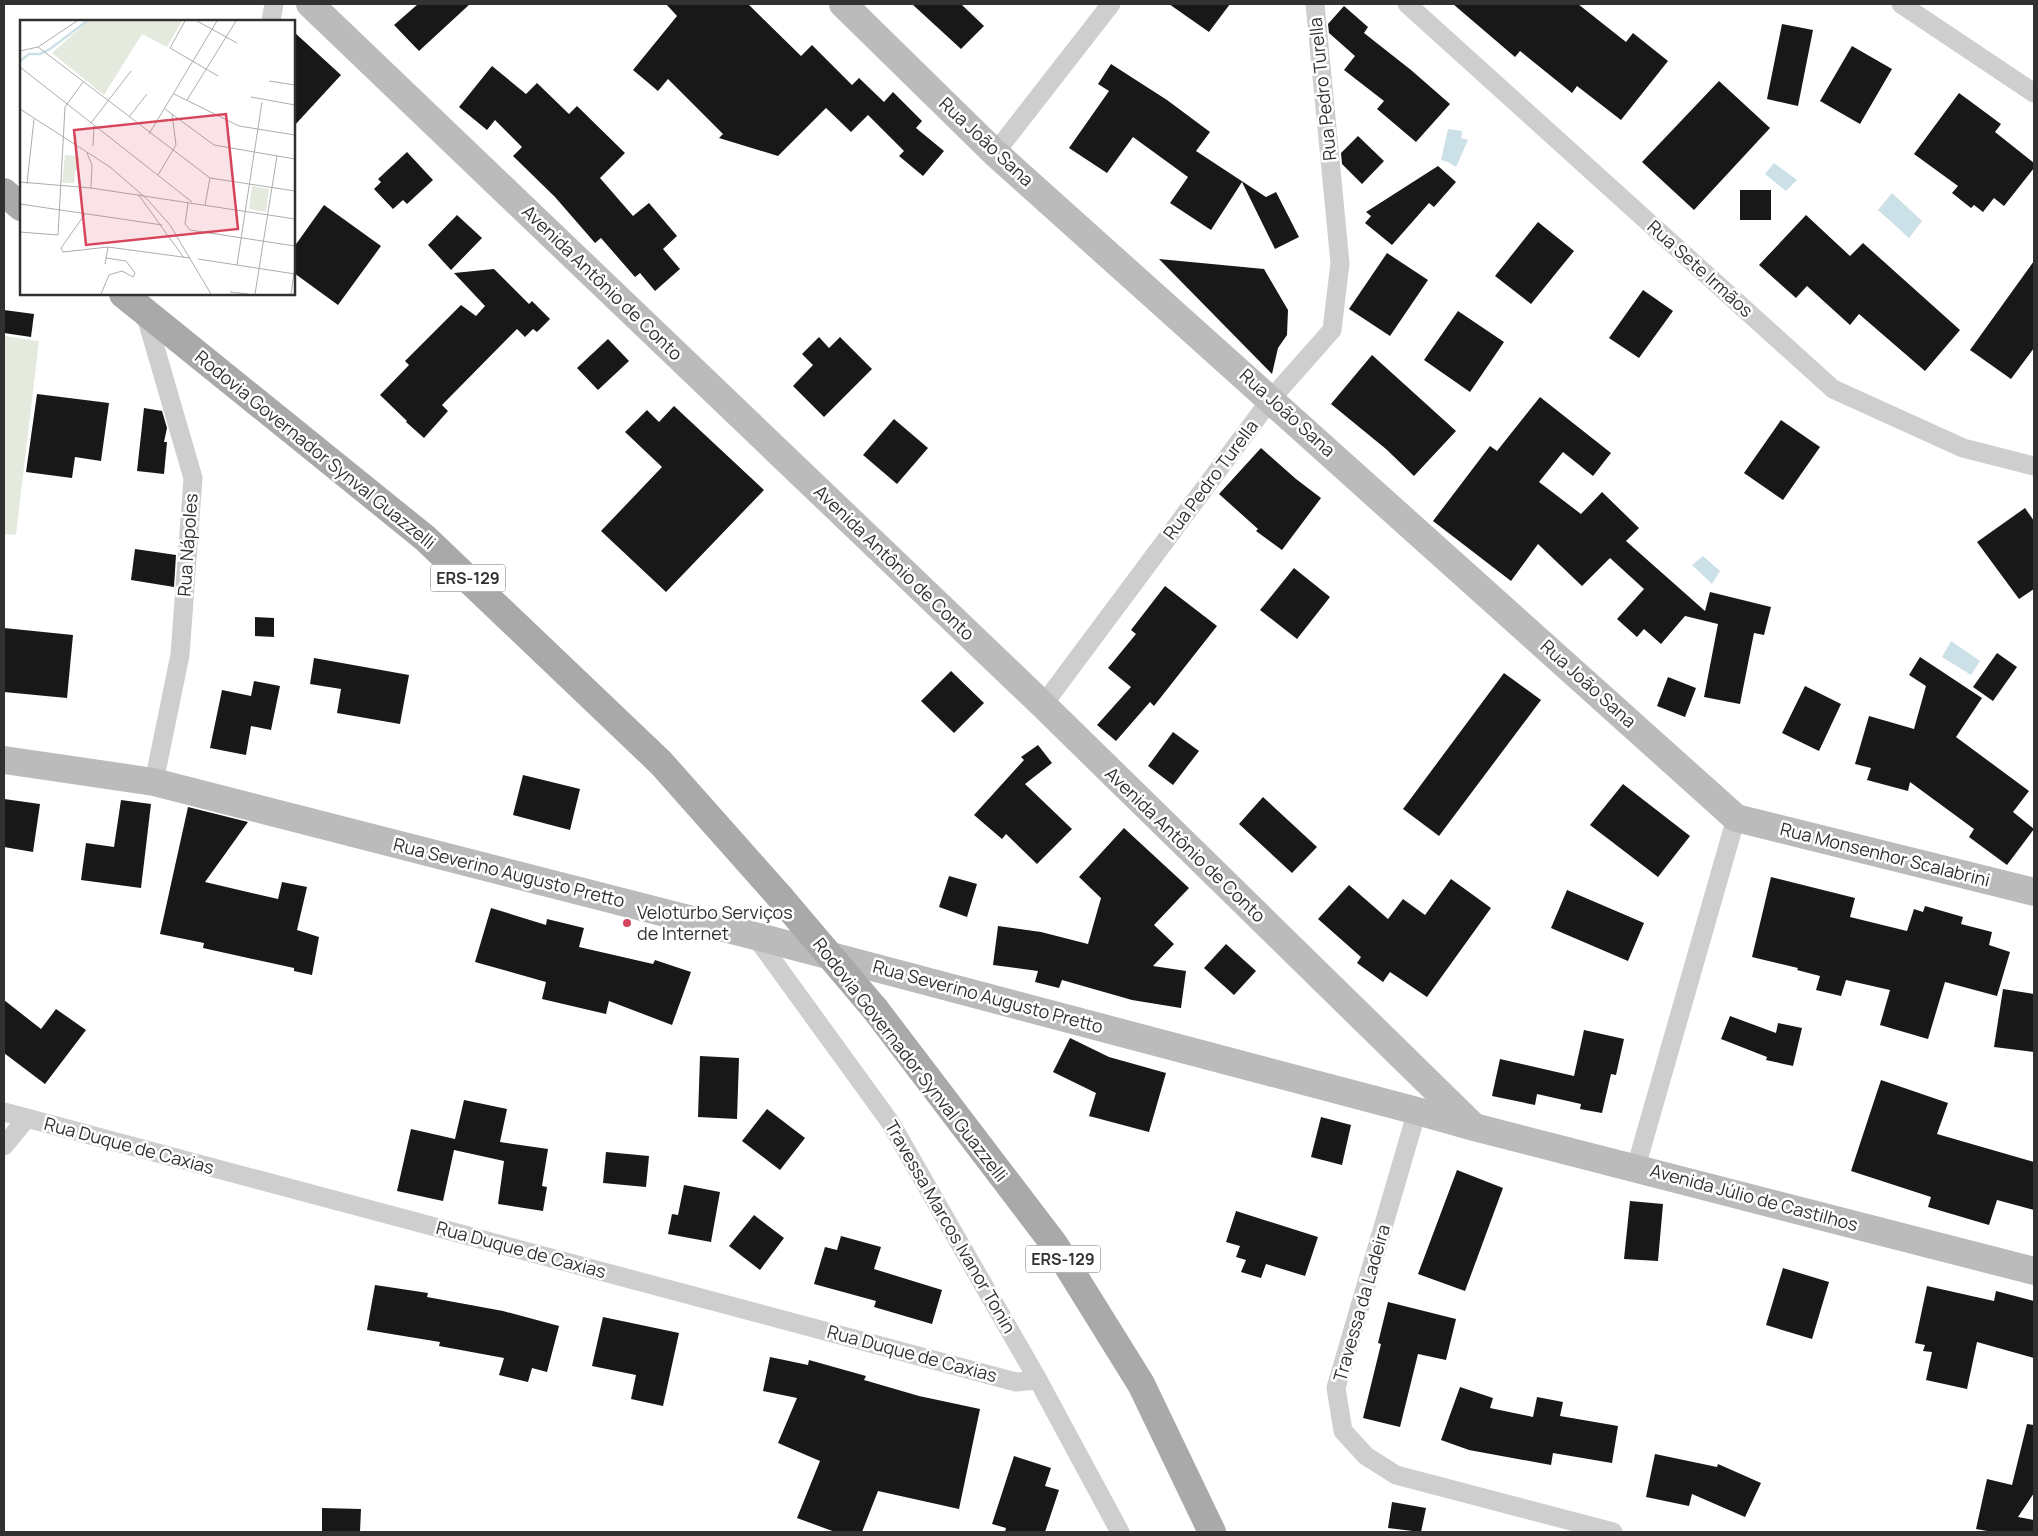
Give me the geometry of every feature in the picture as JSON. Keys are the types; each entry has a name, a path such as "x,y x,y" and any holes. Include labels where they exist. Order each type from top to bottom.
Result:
{"main road":[{"path":"4,192 20,206"},
{"name":"Rodovia Governador Synval Guazzelli","path":"124,295 425,538 661,763 780,897 874,1010 1054,1244 1141,1384 1212,1532"}],"street":[{"path":"271,20 274,4"},
{"name":"Avenida Antônio de Conto","path":"310,4 1043,705 1474,1127"},
{"name":"Rua João Sana","path":"843,4 995,153 1736,818"},
{"path":"995,153 1111,4"},
{"name":"Rua Pedro Turella","path":"1043,705 1271,399 1332,330 1340,263 1315,4"},
{"name":"Rua Sete Irmãos","path":"1407,4 1834,389 1964,448 2034,466"},
{"path":"1901,4 2034,93"},
{"name":"Rua Nápoles","path":"145,313 192,478 180,655 154,782"},
{"name":"Rua Severino Augusto Pretto","path":"4,760 154,782 755,936 1417,1110 1474,1127"},
{"path":"1636,1167 1736,818"},
{"name":"Rua Monsenhor Scalabrini","path":"1736,818 2034,892"},
{"name":"Travessa Marcos Ivanor Tonin","path":"755,936 890,1122 1038,1380 1120,1532"},
{"name":"Travessa da Ladeira","path":"1417,1110 1336,1388 1343,1431 1366,1456 1396,1474 1612,1532"},
{"name":"Rua Duque de Caxias","path":"4,1112 1016,1382 1038,1380"},
{"path":"4,1146 27,1118"},
{"name":"Avenida Júlio de Castilhos","path":"1474,1127 1636,1167 2034,1271"}],"shaded area":[{"path":"1448,129 1462,131 1461,138 1468,140 1456,167 1441,160"},
{"path":"1774,163 1797,180 1786,191 1765,174"},
{"path":"1892,193 1922,221 1909,238 1878,210"},
{"path":"4,336 39,341 16,535 4,534"},
{"path":"1703,556 1720,571 1712,584 1692,565"},
{"path":"1951,641 1980,661 1971,675 1942,657"}],"building":[{"path":"418,4 470,4 419,51 394,25"},
{"path":"666,4 748,4 801,56 812,45 852,85 859,78 884,102 893,92 922,121 916,128 944,151 923,176 899,156 904,151 868,115 851,132 826,108 778,156 719,138 723,134 668,79 658,91 633,70 677,16"},
{"path":"912,4 961,4 984,26 961,49"},
{"path":"1169,4 1230,4 1209,32"},
{"path":"1453,4 1578,4 1626,42 1633,33 1668,61 1621,120 1577,86 1572,93 1520,51 1515,57"},
{"path":"1344,6 1368,27 1364,33 1450,104 1416,142 1377,109 1384,101 1344,70 1355,56 1329,33 1328,24"},
{"path":"1782,24 1813,30 1798,106 1767,99"},
{"path":"295,33 341,75 295,125"},
{"path":"1852,46 1892,69 1860,124 1820,101"},
{"path":"1111,64 1167,100 1210,132 1196,151 1266,197 1276,192 1299,237 1275,249 1242,182 1211,230 1170,203 1188,177 1133,137 1107,173 1069,148 1109,91 1098,84"},
{"path":"492,66 526,94 537,83 569,114 577,106 625,153 600,178 633,216 649,203 677,236 663,249 680,269 655,291 640,273 635,277 601,238 595,243 555,197 513,156 522,147 495,120 487,130 459,107"},
{"path":"1719,81 1770,128 1694,210 1642,162"},
{"path":"1959,93 2001,124 1995,132 2034,163 2034,168 2004,206 1994,198 1983,212 1974,205 1971,208 1952,193 1958,186 1914,154"},
{"path":"1358,136 1384,161 1362,184 1342,164 1341,153"},
{"path":"407,152 433,180 407,204 403,200 393,209 374,189 381,182 378,179"},
{"path":"1438,166 1456,182 1434,207 1429,203 1392,245 1365,223 1371,216 1366,212"},
{"path":"1740,190 1771,190 1771,220 1740,220"},
{"path":"324,205 381,246 338,305 295,274 295,246"},
{"path":"457,215 482,238 451,270 428,245"},
{"path":"1806,215 1850,256 1863,243 1960,330 1925,371 1859,314 1850,325 1807,286 1796,298 1759,265"},
{"path":"1538,222 1574,251 1531,304 1495,276"},
{"path":"1387,253 1428,280 1390,336 1349,309"},
{"path":"1159,259 1264,269 1288,310 1287,335 1278,348 1272,374"},
{"path":"2034,261 2034,348 2011,379 1970,350"},
{"path":"494,269 529,304 532,301 550,319 537,332 533,329 525,337 517,329 442,405 448,411 424,438 380,395 409,365 405,361 461,305 476,316 485,306 454,273"},
{"path":"1643,290 1673,311 1639,358 1609,338"},
{"path":"4,310 34,314 31,337 4,333"},
{"path":"1458,311 1504,342 1470,392 1424,360"},
{"path":"819,337 829,348 840,337 872,369 824,417 793,386 813,365 802,354"},
{"path":"608,339 629,361 598,390 577,368"},
{"path":"1372,355 1456,431 1414,476 1386,449 1331,404"},
{"path":"37,394 109,403 101,461 75,457 72,478 26,472"},
{"path":"1540,397 1611,453 1593,476 1563,452 1539,482 1581,514 1602,492 1639,528 1626,541 1705,611 1710,592 1771,607 1764,635 1754,633 1740,704 1704,697 1718,624 1685,616 1661,644 1644,629 1637,637 1617,619 1644,589 1610,558 1582,586 1538,544 1511,581 1433,521 1490,446 1497,451"},
{"path":"674,406 764,490 666,592 601,531 662,467 625,432 647,410 659,422"},
{"path":"144,408 162,411 167,428 164,442 167,442 164,474 137,471"},
{"path":"894,419 928,448 897,484 863,455"},
{"path":"1781,420 1820,447 1783,500 1744,473"},
{"path":"1261,448 1321,498 1282,550 1256,531 1258,529 1219,494"},
{"path":"2025,508 2034,521 2034,589 2019,599 1977,542"},
{"path":"135,549 176,555 174,587 131,580"},
{"path":"1294,568 1330,597 1297,639 1260,610"},
{"path":"1165,586 1217,626 1154,706 1150,702 1116,741 1097,725 1131,687 1108,668 1136,634 1131,630"},
{"path":"255,617 274,618 274,637 255,636"},
{"path":"4,628 73,635 67,698 4,692"},
{"path":"1997,653 2017,667 1993,701 1973,687"},
{"path":"1920,657 1982,698 1956,737 2029,791 2013,812 2034,829 2007,865 1969,837 1974,829 1910,782 1908,791 1867,780 1871,768 1855,764 1869,716 1914,729 1926,686 1909,675"},
{"path":"314,658 409,675 400,724 337,713 341,689 310,684"},
{"path":"951,671 984,703 954,733 921,701"},
{"path":"1504,673 1541,700 1439,836 1403,809"},
{"path":"1668,677 1696,688 1685,717 1657,706"},
{"path":"254,681 280,686 271,730 251,726 246,755 210,748 222,690 251,696"},
{"path":"1805,686 1841,704 1819,751 1782,733"},
{"path":"1173,732 1199,751 1173,785 1148,766"},
{"path":"1038,745 1052,763 1025,784 1072,829 1037,864 1006,834 1002,839 974,815 1024,760 1021,757"},
{"path":"523,775 580,789 570,830 513,815"},
{"path":"1623,784 1690,836 1658,877 1590,825"},
{"path":"1263,797 1317,847 1292,873 1239,824"},
{"path":"4,799 40,804 33,852 4,847"},
{"path":"121,800 151,804 141,888 81,880 86,843 114,847"},
{"path":"188,807 248,822 205,882 278,899 282,882 307,887 297,930 319,937 312,975 294,971 294,968 203,948 204,943 160,934"},
{"path":"1124,828 1189,888 1154,925 1174,944 1153,966 1186,971 1181,1008 1132,1000 1062,980 1059,988 1035,982 1038,971 993,965 998,926 1041,932 1088,944 1101,898 1079,877"},
{"path":"949,876 977,884 967,917 939,907"},
{"path":"1771,877 1855,898 1850,917 1907,931 1914,909 1923,912 1925,906 1963,917 1961,924 1992,932 1989,945 2010,952 1997,996 1945,982 1928,1039 1880,1025 1890,990 1846,980 1841,996 1816,990 1820,976 1797,970 1798,968 1752,957"},
{"path":"1451,879 1491,908 1427,997 1390,972 1383,982 1357,963 1361,957 1318,919 1349,885 1388,919 1403,899 1425,915"},
{"path":"1567,890 1644,923 1628,961 1551,928"},
{"path":"491,908 546,925 547,919 584,928 579,947 653,964 655,960 691,972 672,1025 609,1001 606,1014 542,999 546,982 475,962"},
{"path":"1226,944 1256,971 1234,995 1204,968"},
{"path":"2003,989 2034,994 2034,1052 1994,1047"},
{"path":"4,1000 41,1029 56,1009 86,1030 45,1084 4,1053"},
{"path":"1730,1016 1776,1033 1778,1023 1802,1028 1793,1066 1766,1060 1767,1057 1721,1039"},
{"path":"1584,1030 1624,1039 1616,1075 1611,1074 1602,1113 1580,1109 1581,1104 1537,1094 1535,1105 1492,1096 1500,1059 1574,1076"},
{"path":"1070,1038 1109,1057 1166,1073 1149,1132 1089,1116 1096,1093 1053,1072"},
{"path":"700,1056 739,1058 737,1119 698,1117"},
{"path":"1881,1080 1948,1103 1937,1134 2034,1162 2034,1210 1997,1200 1989,1225 1928,1207 1931,1197 1851,1171"},
{"path":"464,1100 507,1109 500,1142 548,1149 542,1186 547,1187 543,1211 498,1204 504,1161 454,1150 443,1201 397,1191 411,1129 455,1139"},
{"path":"767,1109 805,1138 780,1170 742,1141"},
{"path":"1321,1117 1351,1125 1342,1165 1311,1157"},
{"path":"606,1152 649,1156 646,1187 603,1183"},
{"path":"1457,1170 1503,1188 1465,1291 1418,1274"},
{"path":"684,1185 720,1192 711,1242 668,1234 672,1214 678,1215"},
{"path":"1630,1201 1663,1204 1658,1261 1624,1259"},
{"path":"1236,1211 1318,1237 1305,1276 1266,1264 1261,1278 1241,1272 1246,1260 1236,1257 1240,1246 1226,1242"},
{"path":"754,1215 784,1238 760,1270 729,1246"},
{"path":"841,1236 881,1247 874,1269 942,1290 932,1324 874,1307 876,1301 814,1284 825,1247 837,1250"},
{"path":"1783,1268 1829,1282 1812,1339 1766,1325"},
{"path":"375,1285 428,1293 427,1297 503,1311 559,1326 547,1372 532,1368 528,1382 499,1375 504,1358 439,1346 440,1342 367,1330"},
{"path":"1927,1286 1994,1301 1996,1291 2034,1301 2034,1358 1977,1342 1967,1389 1926,1380 1932,1352 1923,1351 1925,1345 1915,1343"},
{"path":"1388,1302 1456,1319 1446,1360 1418,1354 1400,1427 1363,1418 1381,1344 1378,1343"},
{"path":"603,1317 679,1333 663,1406 631,1399 636,1375 592,1366"},
{"path":"770,1357 808,1365 809,1360 866,1376 864,1380 919,1396 980,1409 959,1509 878,1491 862,1532 835,1532 797,1518 820,1461 778,1443 797,1398 763,1391"},
{"path":"1460,1387 1493,1398 1490,1408 1533,1417 1537,1397 1563,1402 1560,1416 1618,1426 1612,1463 1553,1453 1551,1465 1469,1450 1441,1440"},
{"path":"2027,1424 2034,1425 2034,1493 2018,1517 2034,1520 2034,1532 1993,1532 1976,1529 1987,1479 2012,1485"},
{"path":"1655,1454 1717,1467 1718,1464 1761,1483 1745,1517 1692,1494 1689,1506 1646,1497"},
{"path":"1014,1456 1051,1468 1045,1486 1059,1490 1045,1532 1005,1532 1006,1528 992,1524"},
{"path":"1392,1502 1426,1508 1421,1532 1388,1528"},
{"path":"322,1508 361,1509 360,1532 322,1532"}],"place":[{"name":"Veloturbo Serviços de Internet","path":"627,923"}]}
